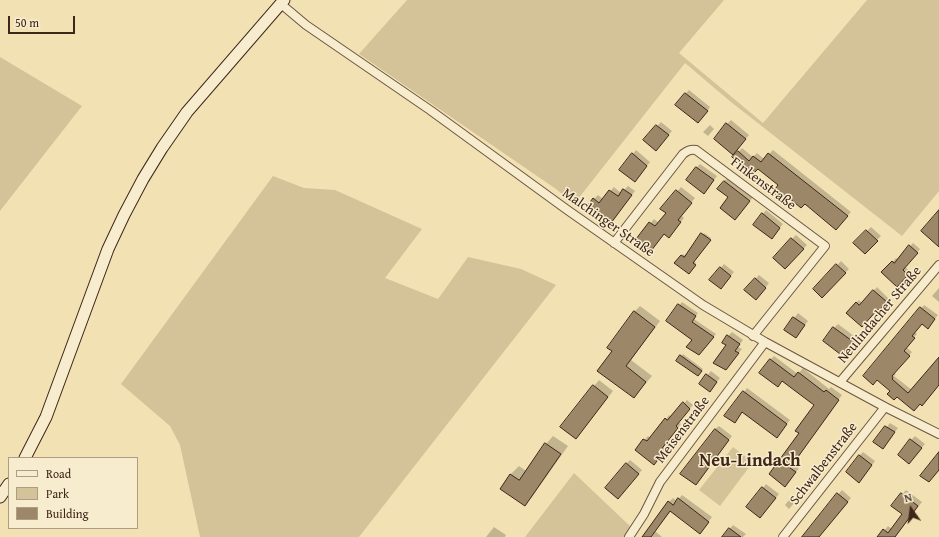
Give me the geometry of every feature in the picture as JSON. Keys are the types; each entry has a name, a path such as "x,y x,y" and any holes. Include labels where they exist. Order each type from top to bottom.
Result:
{"main road":[{"path":"26,457 46,417 108,249 143,179 187,112 282,2"},
{"path":"0,497 8,485"}],"street":[{"name":"Malchinger Straße","path":"282,2 306,25 430,110 614,243 703,305 753,336 884,407 939,434"},
{"name":"Finkenstraße","path":"614,243 687,150 696,150 825,246 753,336"},
{"name":"Neulindacher Straße","path":"840,382 939,264"},
{"name":"Meisenstraße","path":"629,537 644,514 660,482 764,342"},
{"name":"Schwalbenstraße","path":"783,537 884,407"}],"green space":[{"path":"407,0 724,0 679,53 763,123 867,0 939,0 939,191 902,236 731,102 685,63 574,204 556,189 359,54"},
{"path":"0,57 82,106 0,211"},
{"path":"273,176 304,188 335,190 422,229 385,278 438,299 468,257 521,269 556,285 359,537 200,537 180,445 170,426 121,384"},
{"path":"733,447 753,462 720,506 699,490"},
{"path":"574,473 631,527 624,537 525,537"}],"building":[{"path":"685,93 708,111 698,123 675,105"},
{"path":"726,123 746,139 733,155 714,139"},
{"path":"656,125 669,135 656,151 643,140"},
{"path":"738,151 749,161 753,156 761,162 768,153 848,216 836,230 805,204 801,208 788,197 784,201 773,192 778,185 758,169 754,173 740,161 738,163 732,157"},
{"path":"632,153 647,166 635,182 619,170"},
{"path":"696,167 714,180 704,194 686,180"},
{"path":"724,181 750,201 735,220 720,208 728,197 717,189"},
{"path":"623,189 632,195 611,223 588,205 593,198 599,203 609,190 618,196"},
{"path":"676,190 692,203 678,220 681,222 669,238 664,234 651,251 636,239 649,222 655,226 666,213 660,209"},
{"path":"939,210 939,247 921,231"},
{"path":"762,213 780,228 772,239 753,225"},
{"path":"866,230 878,241 865,254 853,243"},
{"path":"701,233 711,240 693,263 696,265 689,274 674,263 681,255 684,257"},
{"path":"791,238 804,249 785,269 773,258"},
{"path":"909,245 918,253 903,270 908,275 897,287 881,272 892,261 894,263"},
{"path":"836,264 846,273 822,298 813,289"},
{"path":"720,267 731,276 721,289 709,280"},
{"path":"755,278 766,288 756,300 744,290"},
{"path":"873,290 887,302 879,311 878,309 862,327 846,313 856,302 859,305"},
{"path":"678,304 696,316 692,322 714,337 699,355 686,347 692,340 666,321"},
{"path":"920,307 935,319 928,329 922,324 912,336 915,338 904,351 910,356 892,376 892,379 908,393 939,357 939,385 922,406 920,404 914,411 897,397 894,400 887,394 890,391 877,380 873,385 863,376"},
{"path":"634,311 655,327 626,366 646,382 634,398 597,371 612,351 607,348"},
{"path":"793,317 805,325 796,338 784,330"},
{"path":"833,327 855,343 844,357 823,341"},
{"path":"727,335 740,344 735,351 739,353 726,370 713,363 726,345 722,343"},
{"path":"680,355 702,371 698,376 676,361"},
{"path":"770,359 794,377 798,372 824,392 826,390 839,400 790,468 796,472 785,487 769,474 799,433 795,431 814,405 782,381 778,387 759,373"},
{"path":"706,374 717,382 710,392 699,384"},
{"path":"593,385 608,397 576,439 560,427"},
{"path":"743,391 787,424 777,438 742,412 735,423 724,416"},
{"path":"683,402 690,409 676,426 678,428 660,451 663,453 654,465 635,450 643,439 647,441 665,418 667,420"},
{"path":"885,426 895,432 883,449 873,442"},
{"path":"715,429 729,440 696,485 680,474"},
{"path":"910,439 922,448 909,464 898,455"},
{"path":"545,443 561,454 525,506 500,489 510,474 519,480"},
{"path":"939,452 939,470 929,482 920,476"},
{"path":"859,455 872,465 859,483 846,472"},
{"path":"626,463 639,474 618,499 605,488"},
{"path":"762,487 776,498 760,518 746,507"},
{"path":"837,493 848,502 819,537 802,537"},
{"path":"901,493 918,506 895,537 877,537 883,529 888,533 902,514 891,506"},
{"path":"678,498 709,522 700,534 670,511 651,537 642,537 668,501 673,505"},
{"path":"729,528 741,537 722,537"}],"district":[{"name":"Neu-Lindach","path":"750,461"}]}
